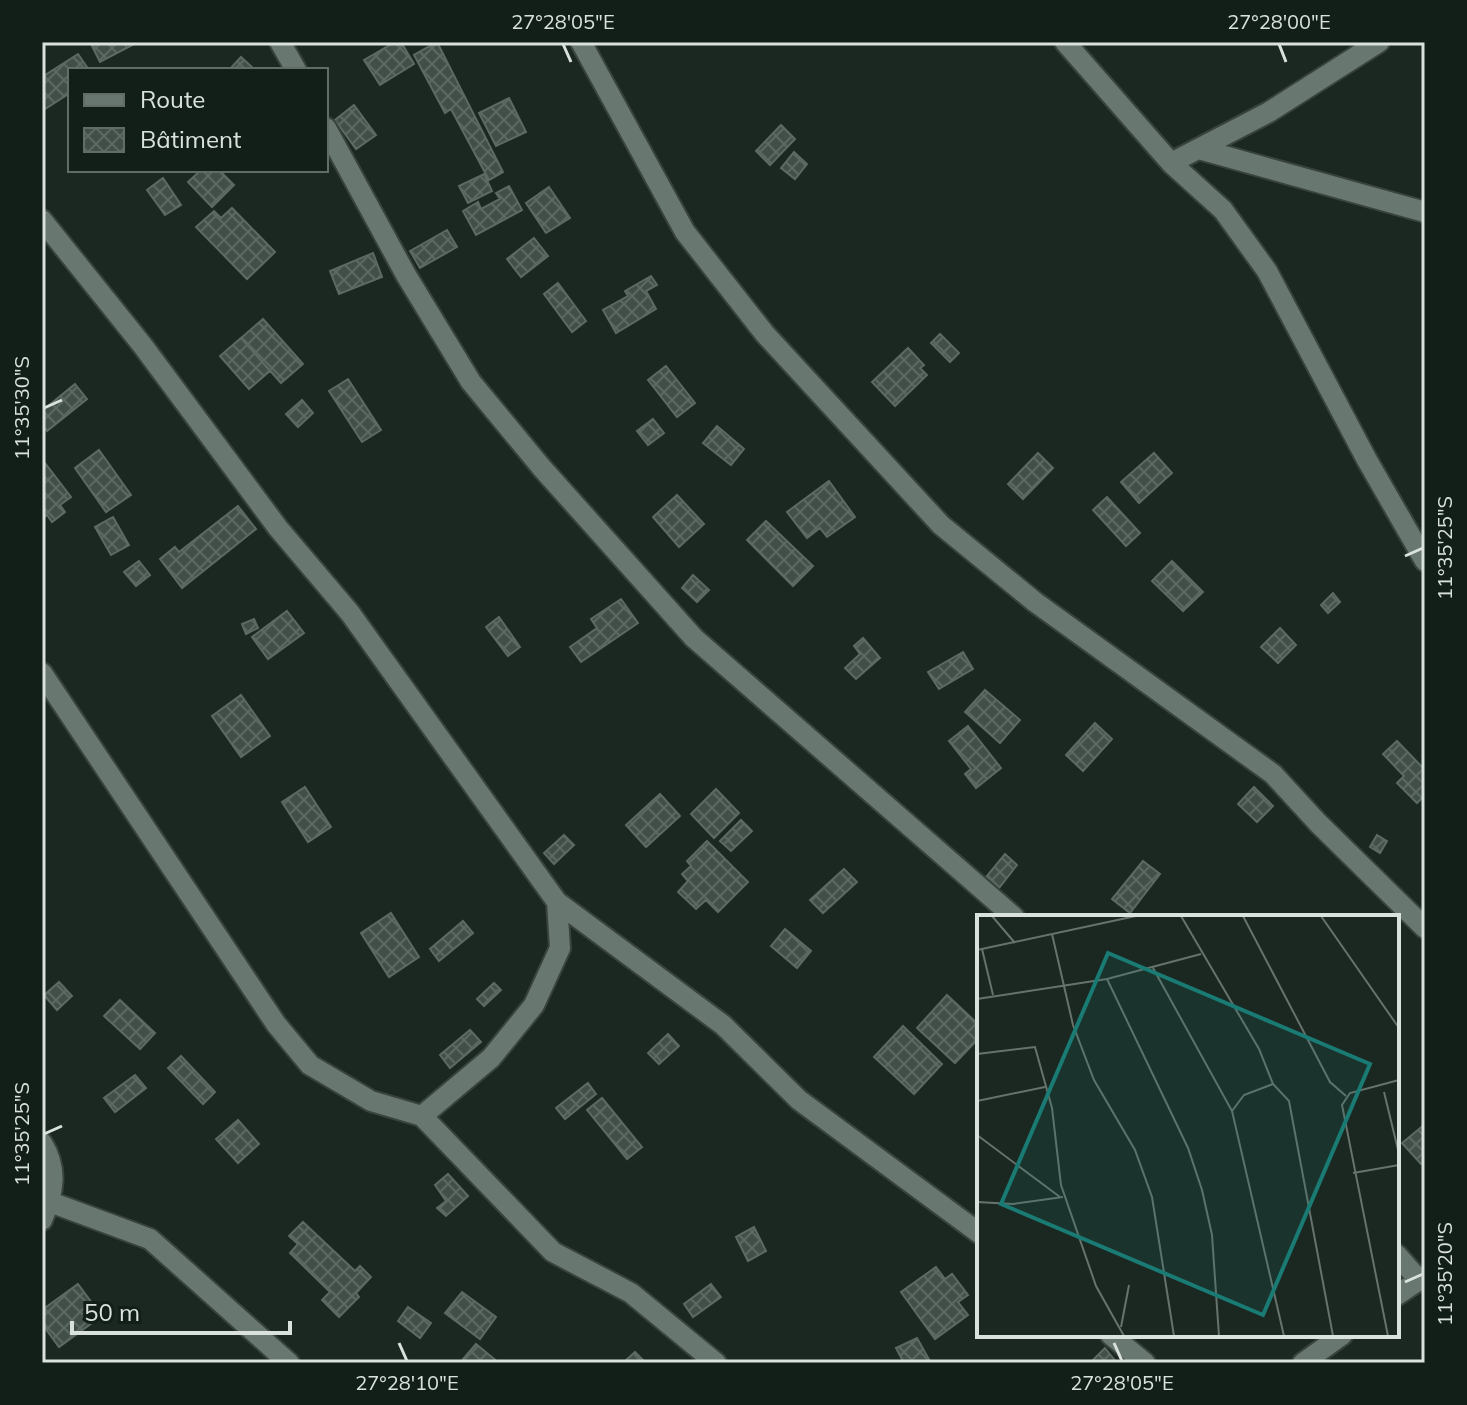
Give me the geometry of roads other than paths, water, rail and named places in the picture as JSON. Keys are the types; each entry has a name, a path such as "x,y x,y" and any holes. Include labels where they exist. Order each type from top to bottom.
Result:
{"street":[{"path":"280,42 295,68"},
{"path":"581,42 685,232 765,334 941,525 1035,602 1273,774 1425,928"},
{"path":"1065,42 1171,163 1223,210 1267,271 1367,460 1425,561"},
{"path":"1171,163 1269,112 1379,42"},
{"path":"328,132 406,275 471,382 542,468 694,638 1012,915"},
{"path":"1199,149 1425,212"},
{"path":"42,220 143,346 278,528 359,625 557,902 723,1025 799,1100 977,1232"},
{"path":"42,673 276,1024 310,1065 371,1101 422,1116 553,1252 631,1293 716,1363"},
{"path":"422,1116 491,1058 534,1005 560,948 557,902"},
{"path":"42,1143 50,1155 55,1179 46,1211 150,1239 289,1363"},
{"path":"1399,1257 1422,1278 1399,1294"},
{"path":"1113,1337 1145,1363"},
{"path":"1303,1363 1339,1337"}]}
